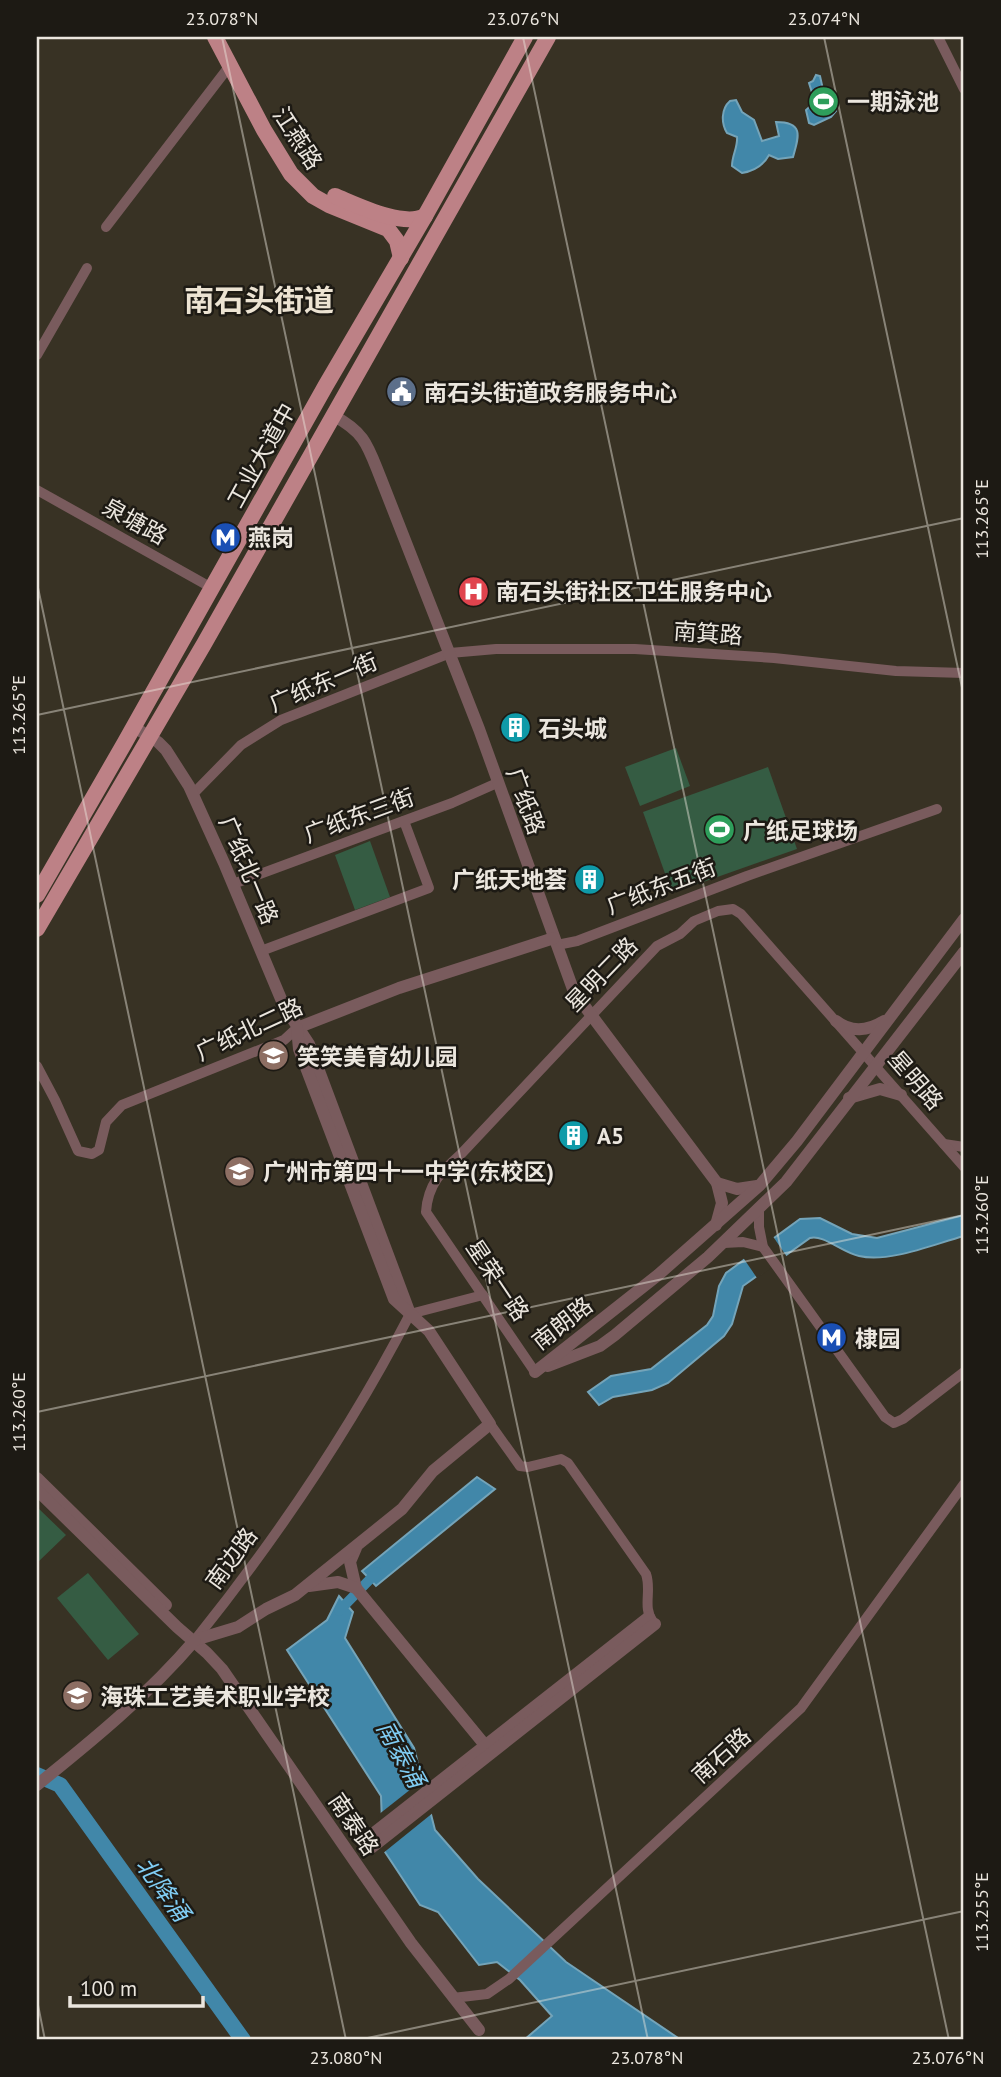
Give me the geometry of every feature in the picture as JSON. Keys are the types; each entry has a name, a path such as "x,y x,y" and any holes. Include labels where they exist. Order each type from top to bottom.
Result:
{"main road":[{"name":"江燕路","path":"215,37 264,130 291,174 313,196 388,229 397,241 401,258"},
{"name":"江燕路","path":"227,37 290,155 311,181 338,197 393,218 413,221 425,216"},
{"name":"工业大道中","path":"37,895 525,37"},
{"path":"37,929 151,737 548,37"}],"street":[{"path":"938,37 964,89"},
{"path":"106,227 231,64"},
{"path":"37,355 87,268"},
{"name":"广纸路","path":"334,416 364,438 450,653 574,992 717,1183"},
{"name":"泉塘路","path":"37,490 212,588"},
{"name":"南箕路","path":"450,653 496,649 635,649 774,658 896,671 964,673"},
{"name":"广纸东一街","path":"193,794 241,745 281,720 450,653"},
{"name":"广纸北一路","path":"134,727 166,750 193,794 284,1006 296,1028 299,1049 394,1299 429,1331 490,1424"},
{"name":"广纸东三街","path":"233,884 452,803 497,783"},
{"name":"广纸东五街","path":"556,942 577,941 747,876 937,809"},
{"path":"261,951 429,888 404,821"},
{"name":"星明二路","path":"426,1212 427,1199 440,1172 462,1153 657,946 680,934 699,918 727,909 741,914 863,1052"},
{"name":"南朗路","path":"535,1372 658,1275 760,1185 813,1120 964,919"},
{"name":"广纸北二路","path":"37,1066 78,1151 92,1154 99,1150 106,1122 122,1105 284,1040 296,1028 399,988 556,942"},
{"name":"南朗路","path":"535,1372 607,1341 759,1209 799,1166 964,952"},
{"path":"912,987 916,998 929,999"},
{"path":"836,1021 847,1028 860,1030 874,1027 887,1019"},
{"name":"星明路","path":"863,1052 964,1167"},
{"path":"849,1098 880,1089 901,1094"},
{"path":"813,1120 822,1120 826,1129"},
{"path":"944,1144 964,1147"},
{"path":"717,1183 737,1189 760,1185"},
{"path":"716,1225 722,1203 717,1183"},
{"path":"759,1209 760,1243 885,1418 894,1423 903,1419 964,1372"},
{"name":"星荣一路","path":"426,1212 535,1372"},
{"path":"724,1242 760,1243"},
{"path":"410,1314 483,1295"},
{"name":"南边路","path":"37,1784 111,1725 164,1675 241,1583 324,1461 384,1363 410,1314"},
{"path":"195,1640 243,1625 266,1608 306,1587 402,1509 437,1468 490,1424 520,1466 528,1467 556,1459 568,1463 646,1574 649,1588 646,1608 652,1620 368,1844"},
{"name":"南泰路","path":"37,1478 183,1621 195,1640 236,1688 368,1882 479,2031"},
{"name":"南石路","path":"453,1998 487,1993 509,1979 802,1708 964,1484"},
{"name":"南泰路","path":"37,1490 177,1627 195,1640"},
{"path":"359,1544 351,1562 356,1588 489,1749"},
{"path":"306,1587 338,1582 356,1588"}],"green space":[{"path":"676,748 690,786 640,806 625,767"},
{"name":"广纸足球场","path":"768,767 797,849 672,893 643,812"},
{"path":"370,841 390,897 355,910 335,855"},
{"path":"37,1507 66,1535 37,1563"},
{"path":"88,1573 139,1634 108,1660 57,1598"}],"water":[{"name":"一期泳池","path":"816,75 820,76 824,94 833,100 836,111 831,117 814,125 809,123 806,110 815,102 809,83"},
{"path":"736,100 742,112 754,120 762,141 779,136 776,122 795,128 798,137 793,157 778,159 769,155 758,167 742,173 732,166 737,137 727,133 723,116 727,104"},
{"path":"964,1215 964,1236 898,1255 859,1256 821,1239 810,1238 743,1286 732,1324 724,1336 668,1383 652,1390 613,1397 599,1405 588,1392 611,1376 651,1369 707,1325 713,1316 719,1286 726,1273 800,1219 820,1218 852,1234 877,1238"},
{"path":"477,1477 495,1489 376,1586 362,1571"},
{"path":"339,1596 353,1612 345,1638 414,1748 435,1830 478,1879 566,1962 681,2040 524,2040 552,2016 520,1980 497,1962 479,1965 438,1912 420,1905 383,1849 381,1796 287,1650 327,1620"}],"pier":[{"path":"772,1235 787,1257 757,1278 742,1256"},
{"path":"425,1778 434,1812 382,1854 379,1849 378,1815"}],"waterway":[{"name":"南泰涌","path":"339,1611 377,1572"},
{"name":"北降涌","path":"37,1775 60,1785 243,2040"}],"place":[{"name":"一期泳池","path":"824,101"},
{"name":"南石头街道政务服务中心","path":"401,392"},
{"name":"燕岗","path":"225,537"},
{"name":"南石头街社区卫生服务中心","path":"473,591"},
{"name":"石头城","path":"515,728"},
{"name":"广纸足球场","path":"720,830"},
{"name":"广纸天地荟","path":"590,879"},
{"name":"笑笑美育幼儿园","path":"274,1056"},
{"name":"A5","path":"574,1135"},
{"name":"广州市第四十一中学(东校区)","path":"240,1171"},
{"name":"棣园","path":"832,1338"},
{"name":"海珠工艺美术职业学校","path":"77,1696"}],"district":[{"name":"南石头街道","path":"259,299"}]}
